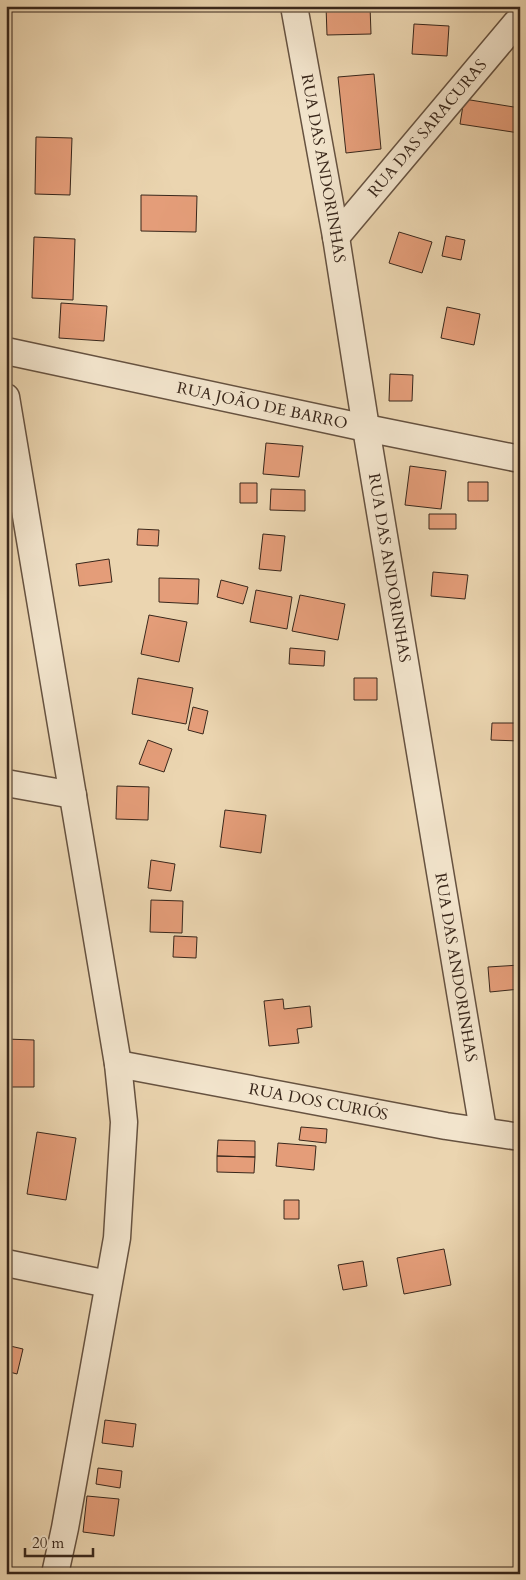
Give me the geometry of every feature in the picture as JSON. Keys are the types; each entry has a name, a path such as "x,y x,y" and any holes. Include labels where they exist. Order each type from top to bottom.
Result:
{"street":[{"name":"RUA DAS ANDORINHAS","path":"294,6 336,237 483,1130"},
{"name":"RUA DAS SARACURAS","path":"336,237 516,23 520,21"},
{"name":"RUA JOÃO DE BARRO","path":"6,351 366,428 520,458"},
{"path":"7,407 118,1064 124,1122 117,1238 55,1574"},
{"path":"6,783 72,795"},
{"name":"RUA DOS CURIÓS","path":"118,1064 446,1126 520,1137"},
{"path":"6,1263 108,1284"}],"building":[{"path":"326,6 370,6 371,34 327,35"},
{"path":"414,24 449,26 447,56 412,54"},
{"path":"374,74 381,149 346,153 338,77"},
{"path":"464,99 520,108 519,133 460,124"},
{"path":"36,137 72,138 70,195 35,194"},
{"path":"141,195 197,196 196,232 141,231"},
{"path":"399,232 432,242 422,273 389,263"},
{"path":"446,236 465,240 461,260 442,256"},
{"path":"34,237 75,239 73,300 32,298"},
{"path":"61,303 107,306 104,341 59,338"},
{"path":"447,307 480,314 474,345 441,338"},
{"path":"390,374 413,375 412,401 389,401"},
{"path":"266,443 303,446 299,477 263,474"},
{"path":"410,466 446,471 441,509 405,505"},
{"path":"468,482 488,482 488,501 468,501"},
{"path":"240,483 257,483 257,503 240,503"},
{"path":"271,489 305,490 305,511 270,510"},
{"path":"429,514 456,514 456,529 429,529"},
{"path":"138,529 159,530 158,546 137,545"},
{"path":"263,534 285,536 281,571 259,569"},
{"path":"109,559 112,582 79,586 76,564"},
{"path":"433,572 468,575 465,599 431,596"},
{"path":"159,578 199,579 198,604 159,602"},
{"path":"221,580 248,587 243,604 217,597"},
{"path":"256,590 292,597 287,629 250,622"},
{"path":"300,595 345,604 338,640 292,631"},
{"path":"149,615 187,622 179,662 141,654"},
{"path":"290,648 325,651 324,666 289,664"},
{"path":"138,678 193,688 186,724 132,714"},
{"path":"354,678 377,678 377,700 354,700"},
{"path":"193,707 208,711 203,734 188,730"},
{"path":"492,723 520,723 520,741 491,740"},
{"path":"148,740 172,749 164,772 139,764"},
{"path":"117,786 149,787 148,820 116,819"},
{"path":"225,810 266,815 261,853 220,847"},
{"path":"151,860 175,864 171,891 148,888"},
{"path":"6,869 10,869 10,896 6,896"},
{"path":"151,900 183,901 182,933 150,932"},
{"path":"174,936 197,937 196,958 173,957"},
{"path":"520,965 520,989 490,992 488,967"},
{"path":"283,999 284,1009 310,1006 312,1027 297,1029 299,1043 269,1046 264,1001"},
{"path":"6,1039 34,1040 34,1087 6,1087"},
{"path":"301,1127 327,1129 326,1143 299,1140"},
{"path":"37,1132 76,1138 66,1200 27,1194"},
{"path":"218,1140 255,1141 255,1157 217,1156"},
{"path":"278,1143 316,1146 314,1170 276,1166"},
{"path":"217,1156 255,1157 254,1173 217,1172"},
{"path":"284,1200 299,1200 299,1219 284,1219"},
{"path":"444,1249 451,1285 404,1294 397,1258"},
{"path":"363,1261 367,1286 343,1290 338,1265"},
{"path":"6,1345 23,1349 17,1374 6,1371"},
{"path":"105,1420 136,1424 133,1447 102,1443"},
{"path":"98,1468 122,1471 120,1488 96,1484"},
{"path":"87,1496 119,1499 114,1536 83,1532"}]}
